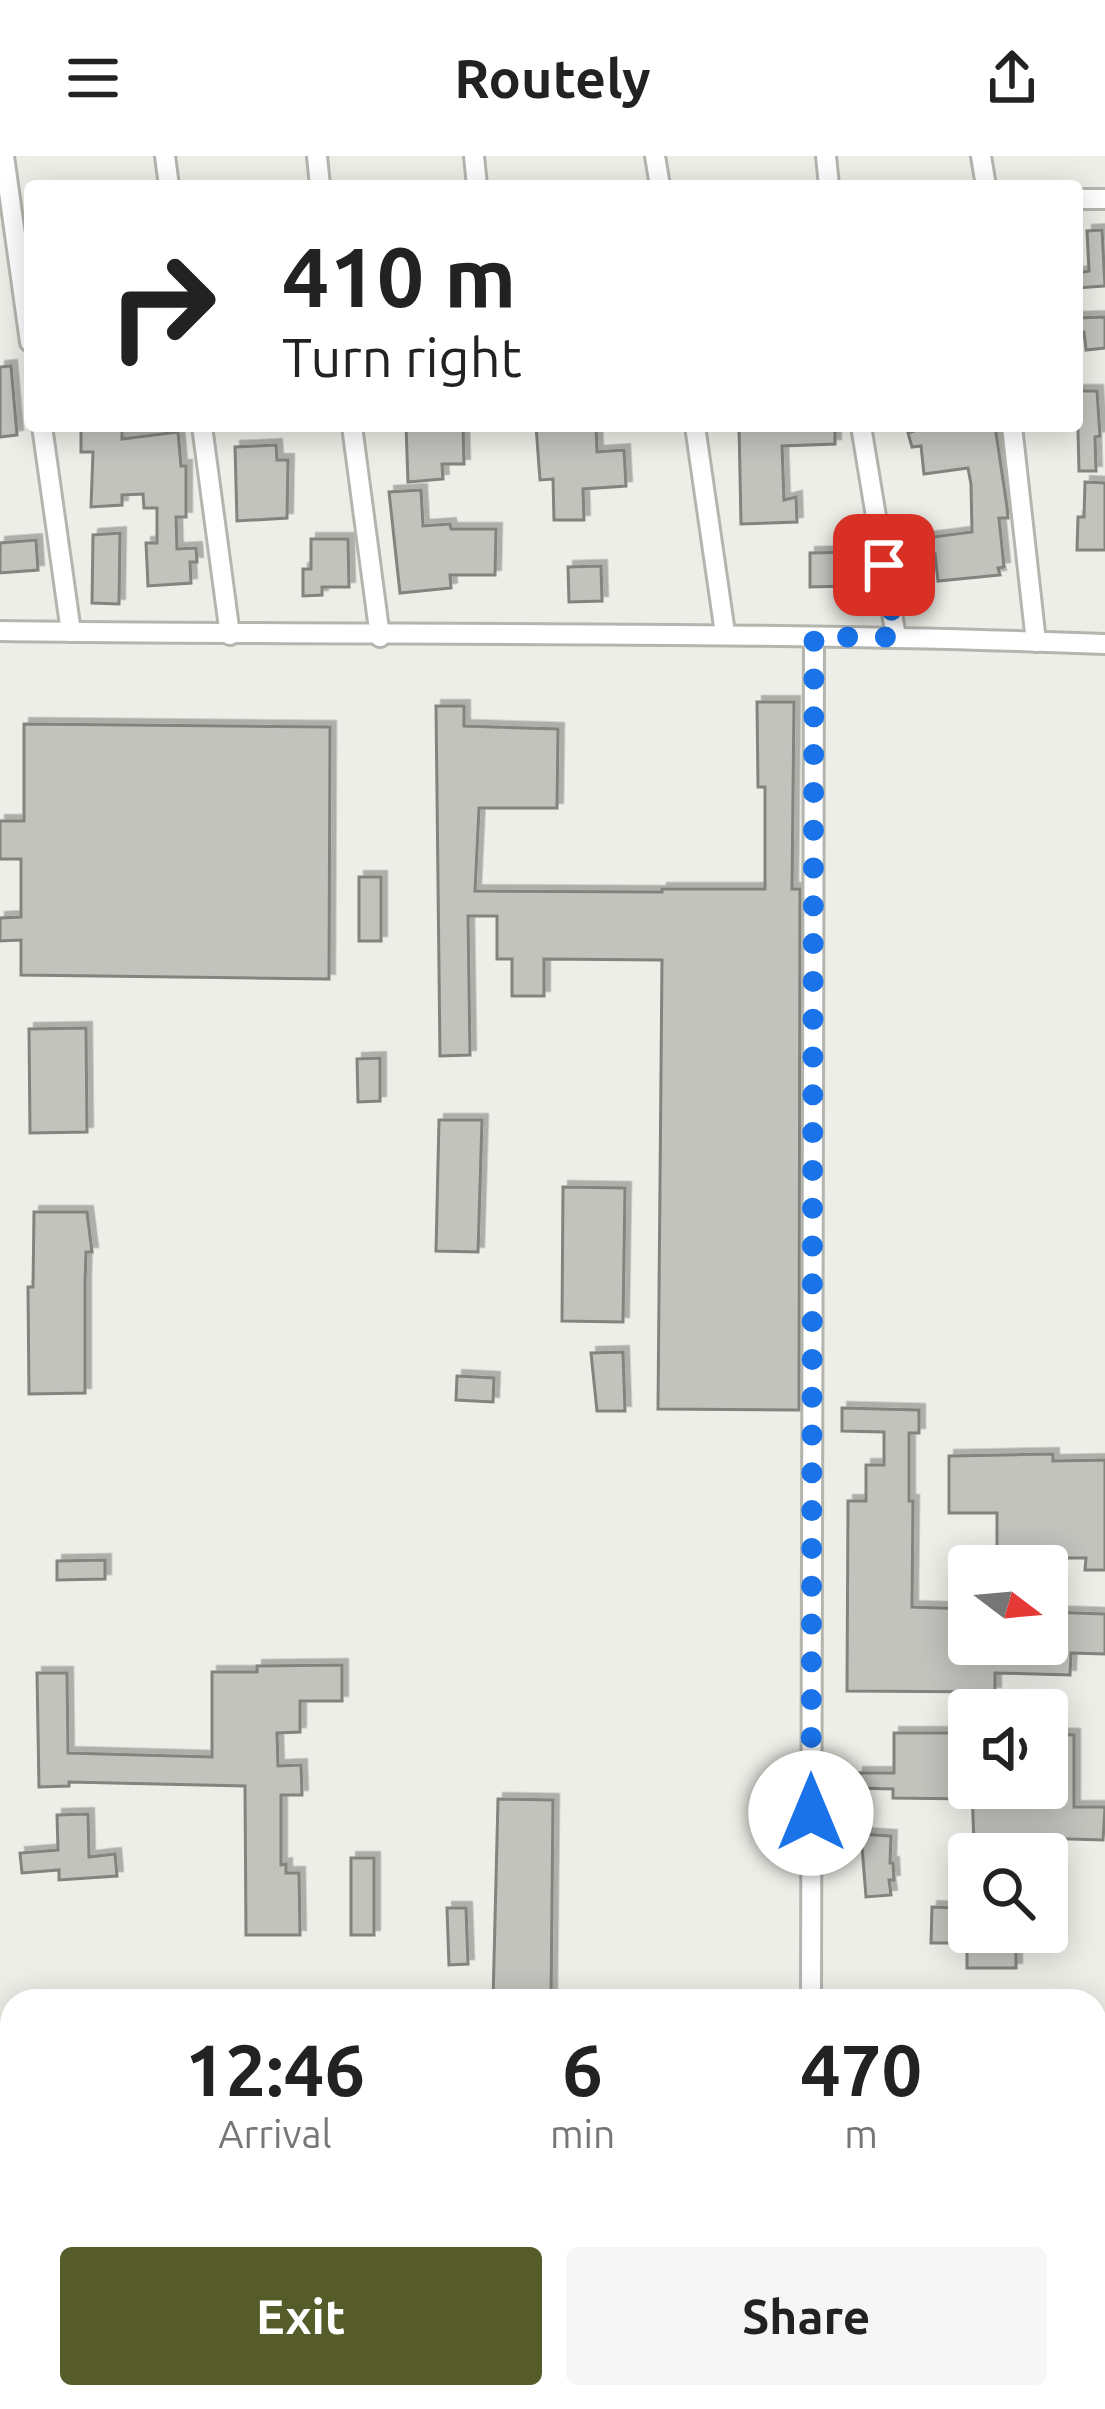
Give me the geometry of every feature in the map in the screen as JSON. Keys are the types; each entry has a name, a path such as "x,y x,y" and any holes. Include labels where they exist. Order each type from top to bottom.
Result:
{"street":[{"path":"4,156 24,292"},
{"path":"43,432 71,632"},
{"path":"203,432 230,634"},
{"path":"353,432 380,637"},
{"path":"696,432 725,633"},
{"path":"862,432 896,637"},
{"path":"1013,432 1036,642"},
{"path":"0,631 380,637 725,633 1105,644"},
{"path":"811,1989 814,637"}],"building":[{"path":"1102,230 1105,286 1083,288 1083,272 1089,271 1087,231"},
{"path":"1105,317 1105,348 1086,350 1083,318"},
{"path":"11,366 17,435 0,437 0,367"},
{"path":"1083,391 1097,391 1096,471 1079,471"},
{"path":"81,432 122,432 122,439 178,432 181,466 186,466 186,517 176,517 177,549 196,548 197,562 190,562 191,583 148,586 146,543 157,543 157,508 144,508 143,494 122,495 122,505 91,507 93,452 81,452"},
{"path":"406,432 463,432 464,464 442,464 443,479 408,482"},
{"path":"536,432 596,432 597,452 624,450 626,486 583,489 584,520 554,520 553,479 540,480"},
{"path":"739,432 835,432 835,444 782,446 784,500 796,497 797,522 741,524"},
{"path":"996,432 1008,518 999,518 1004,567 998,568 1000,575 938,581 935,554 926,554 925,538 972,532 968,468 924,474 921,446 912,447 908,433"},
{"path":"276,445 277,460 288,460 287,518 237,521 235,447"},
{"path":"1085,482 1105,483 1105,550 1077,550"},
{"path":"421,490 423,526 496,529 495,575 450,575 451,588 400,593 389,492"},
{"path":"120,533 119,604 92,603 93,535"},
{"path":"311,539 348,539 349,587 322,587 322,595 303,596 303,569 311,569"},
{"path":"36,540 38,570 0,573 0,543"},
{"path":"857,552 858,574 848,574 848,586 810,587 810,553"},
{"path":"601,566 602,601 569,602 568,567"},
{"path":"757,702 794,702 792,889 800,889 799,1410 658,1409 662,960 544,959 544,996 512,996 512,959 497,959 497,916 468,916 470,1055 440,1056 436,706 464,706 464,726 558,729 557,808 479,808 475,891 662,892 765,889 765,787 758,787"},
{"path":"24,724 330,727 329,979 21,975 21,940 0,941 0,918 21,917 21,859 0,859 0,821 24,821"},
{"path":"359,877 381,877 381,941 359,941"},
{"path":"86,1028 87,1132 30,1133 29,1029"},
{"path":"380,1058 380,1101 358,1102 357,1059"},
{"path":"439,1120 482,1120 478,1252 436,1251"},
{"path":"563,1187 625,1188 623,1322 562,1321"},
{"path":"34,1212 87,1212 92,1252 86,1252 85,1393 29,1394 28,1287 33,1287"},
{"path":"623,1352 625,1411 597,1411 591,1353"},
{"path":"457,1376 494,1378 493,1402 456,1400"},
{"path":"842,1408 919,1410 919,1433 909,1433 912,1607 948,1608 948,1665 1068,1665 1068,1613 1105,1614 1105,1654 1071,1653 1070,1675 995,1673 995,1689 847,1691 848,1501 866,1501 866,1465 884,1465 884,1432 842,1431"},
{"path":"1053,1454 1053,1461 1105,1460 1105,1570 1085,1570 1086,1558 1068,1558 1068,1545 997,1545 997,1513 949,1513 949,1456"},
{"path":"105,1560 105,1579 57,1580 57,1561"},
{"path":"342,1665 342,1701 300,1701 300,1732 277,1733 278,1766 301,1765 302,1795 281,1795 281,1865 286,1864 286,1873 299,1873 300,1935 246,1935 245,1786 69,1782 69,1786 39,1787 37,1673 67,1673 68,1753 212,1757 212,1672"},
{"path":"894,1733 948,1733 948,1799 893,1798 893,1789 857,1788 858,1773 894,1773"},
{"path":"1068,1735 1074,1735 1074,1807 1105,1807 1103,1840 1068,1839 1068,1833 974,1833 973,1809 1068,1809"},
{"path":"498,1799 553,1800 551,1989 493,1989"},
{"path":"88,1814 89,1857 115,1854 117,1876 59,1880 59,1870 22,1873 20,1853 58,1850 57,1815"},
{"path":"861,1834 891,1836 891,1895 866,1897"},
{"path":"351,1858 374,1858 374,1935 351,1935"},
{"path":"932,1907 948,1908 948,1943 931,1943"},
{"path":"447,1908 466,1908 468,1964 449,1965"},
{"path":"967,1953 1016,1953 1016,1968 967,1968"}],"route":[{"path":"811,1813 814,637 896,637 884,565"}]}
